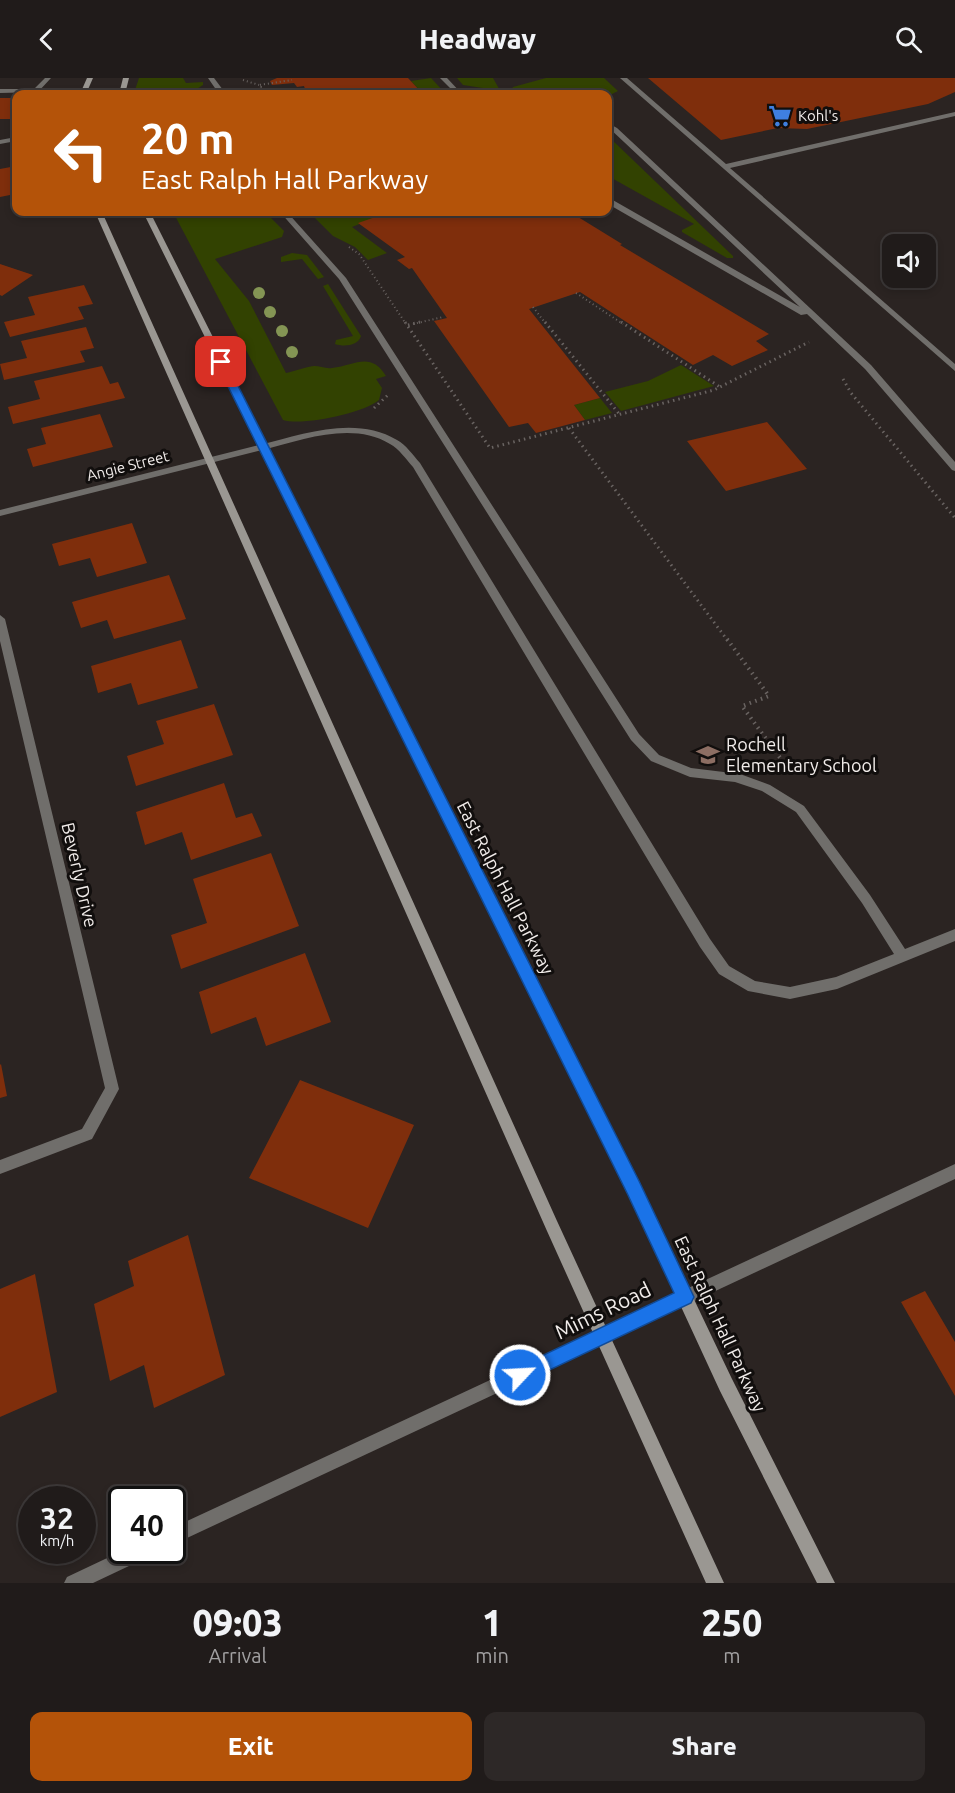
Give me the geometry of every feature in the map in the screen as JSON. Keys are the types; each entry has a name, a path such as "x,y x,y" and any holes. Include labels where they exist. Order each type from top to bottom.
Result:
{"main road":[{"path":"100,216 715,1583"},
{"name":"East Ralph Hall Parkway","path":"148,216 633,1187 726,1385 826,1583"}],"street":[{"path":"37,90 48,78"},
{"path":"443,78 455,90"},
{"path":"623,78 955,368"},
{"path":"724,167 955,114"},
{"path":"612,127 868,367 955,468"},
{"path":"612,203 821,323"},
{"path":"288,216 342,278 635,737 655,759 690,772 736,777 766,788 800,809 866,899 902,956"},
{"name":"Angie Street","path":"0,513 329,431 369,433 394,442 417,465 699,933 724,969 753,987 790,993 837,983 955,935"},
{"name":"Beverly Drive","path":"0,619 112,1089 87,1134 0,1167"},
{"name":"Mims Road","path":"186,1530 955,1171"},
{"path":"74,1583 114,1564"}],"path":[{"path":"241,80 259,85 292,80"},
{"path":"257,90 261,87 259,85"},
{"path":"347,246 359,254 490,448 720,387 809,342"},
{"path":"576,293 720,387"},
{"path":"533,307 620,415"},
{"path":"408,325 443,317"},
{"path":"799,336 817,348"},
{"path":"842,376 851,393 955,518"},
{"path":"568,428 769,696 742,706 790,772"}],"green space":[{"path":"139,78 183,78 186,83 203,82 203,85 194,90 135,90"},
{"path":"431,78 442,90 419,90 411,81"},
{"path":"457,78 493,78 500,90 488,90 463,85"},
{"path":"546,78 604,78 618,91 612,94 612,90 511,90 513,87"},
{"path":"612,140 733,258 727,258 682,232 694,224 612,178"},
{"path":"175,216 269,216 284,231 282,237 215,259 249,301 286,373 314,366 330,368 368,362 380,368 386,376 376,379 382,388 379,400 371,405 347,414 318,420 283,420"},
{"path":"313,216 380,216 352,227 387,253 368,260 355,247 333,236"},
{"path":"292,253 307,255 324,277 318,279 302,259 281,262 281,257"},
{"path":"328,284 361,336 354,344 335,344 336,340 353,336 323,286"},
{"path":"681,365 714,386 621,411 605,392 648,381"},
{"path":"600,398 612,413 585,420 574,405"}],"building":[{"path":"277,78 408,78 419,90 300,90 305,89 304,86 297,87 294,83 272,85 270,81"},
{"name":"Kohl's","path":"648,78 955,78 955,92 928,104 807,129 778,128 721,140"},
{"path":"0,98 12,98 11,119 0,119"},
{"path":"12,167 12,195 0,197 0,169"},
{"path":"378,216 576,216 622,244 620,245 769,334 756,341 768,350 732,366 713,355 693,365 580,292 529,309 600,398 574,405 585,420 536,433 528,423 509,427 434,321 447,318 412,268 409,269 397,260 405,257 358,223"},
{"path":"0,264 33,275 2,296 0,295"},
{"path":"84,285 93,304 78,307 84,319 10,337 4,322 35,315 28,297"},
{"path":"86,327 94,348 80,351 85,362 4,380 0,364 27,358 21,341"},
{"path":"102,366 110,384 118,382 125,398 13,424 8,407 40,399 34,381"},
{"path":"100,414 113,447 33,467 27,449 46,444 41,428"},
{"path":"767,422 807,469 726,491 687,441"},
{"path":"132,523 147,563 97,577 90,558 59,566 52,544"},
{"path":"169,575 186,619 114,639 107,620 81,628 72,602"},
{"path":"181,640 198,688 138,705 131,683 98,693 91,666"},
{"path":"214,704 233,755 136,786 127,756 164,744 156,721"},
{"path":"224,783 236,818 252,813 262,836 191,860 182,832 145,845 136,812"},
{"path":"271,853 299,926 181,969 171,935 207,923 193,879"},
{"path":"305,953 331,1022 266,1046 256,1017 211,1034 199,992"},
{"path":"0,1065 7,1096 0,1098"},
{"path":"300,1080 414,1125 368,1228 249,1178"},
{"path":"188,1235 225,1375 154,1408 144,1365 110,1381 94,1304 134,1286 128,1261"},
{"path":"35,1274 57,1392 0,1417 0,1289"},
{"path":"925,1291 955,1342 955,1396 901,1302"}],"place":[{"name":"Kohl's","path":"780,116"},
{"name":"Rochell Elementary School","path":"708,755"}],"route":[{"path":"221,362 633,1187 685,1297 520,1375"}]}
